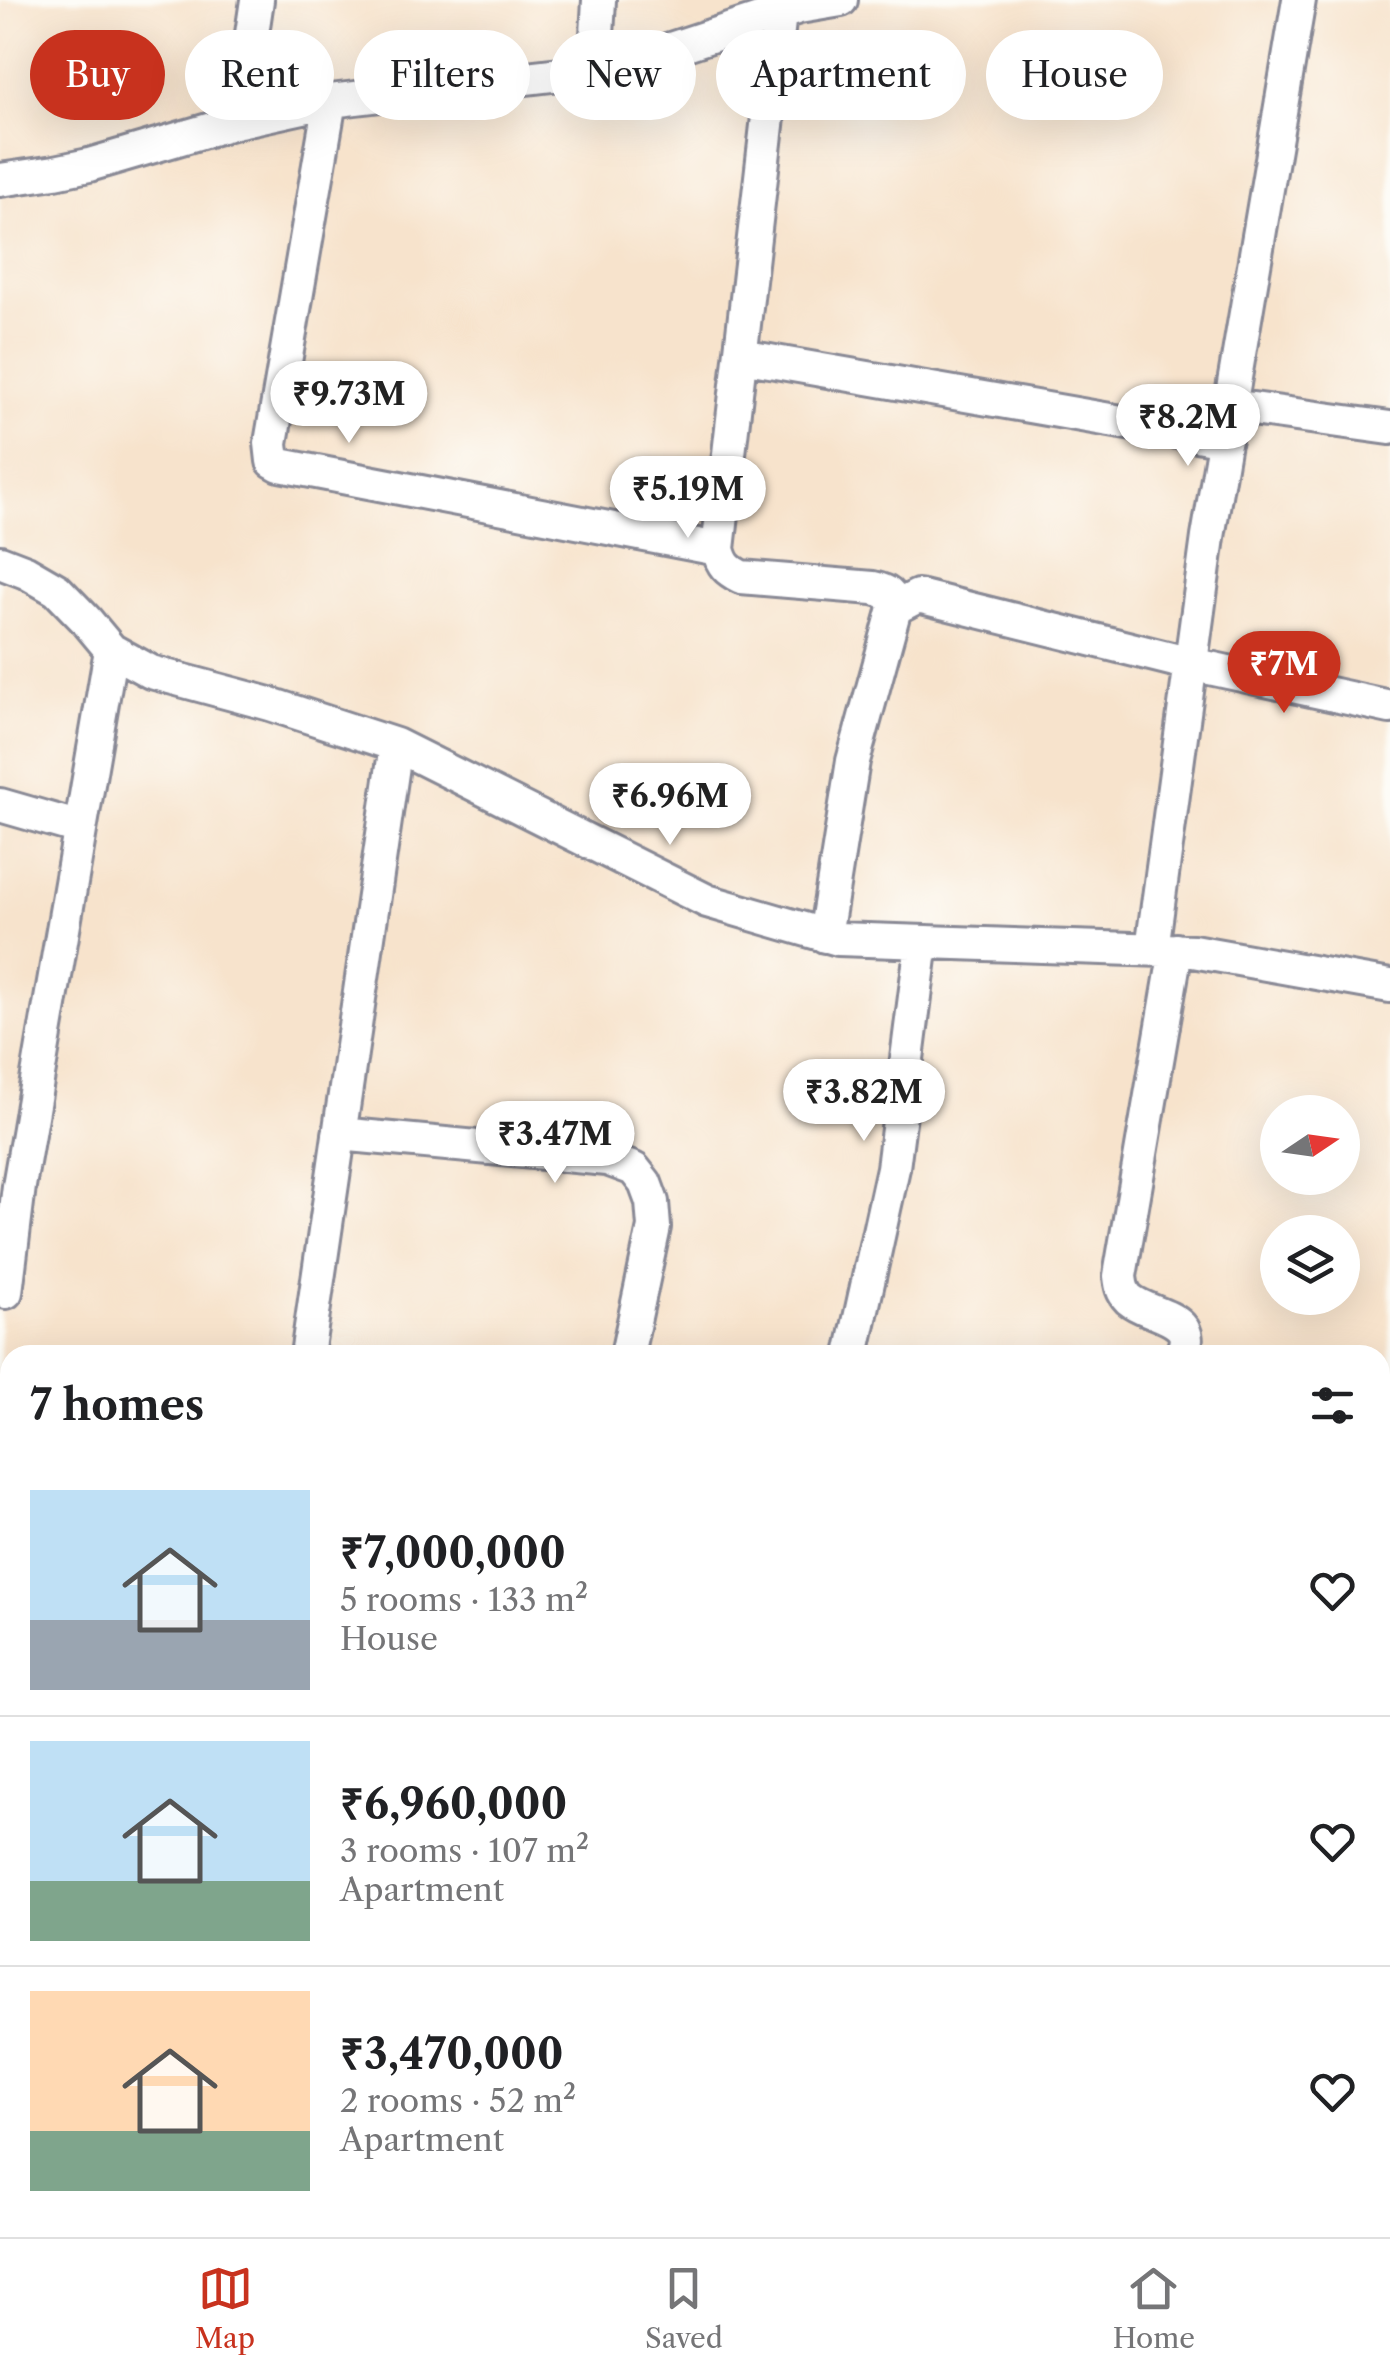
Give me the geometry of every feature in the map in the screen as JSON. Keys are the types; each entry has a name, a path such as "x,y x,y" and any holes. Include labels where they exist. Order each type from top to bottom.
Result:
{"street":[{"path":"239,121 257,0"},
{"path":"597,30 599,0"},
{"path":"696,40 793,7 841,0"},
{"path":"1185,1345 1183,1328 1132,1302 1124,1294 1120,1276 1164,949 1190,664 1300,0"},
{"path":"793,7 740,356 718,549 728,571 741,577 886,590 892,597 895,608 852,761 824,936"},
{"path":"334,102 550,75"},
{"path":"0,180 89,165 244,120"},
{"path":"327,120 270,443 274,461 718,549"},
{"path":"740,356 1225,440"},
{"path":"1231,406 1390,428"},
{"path":"0,562 57,590 111,650 152,672 270,704 396,745 708,902 838,939 1193,950 1390,986"},
{"path":"895,608 918,596 1190,664 1390,708"},
{"path":"6,1292 19,1186 111,650"},
{"path":"308,1345 396,745"},
{"path":"0,805 80,828"},
{"path":"854,1345 892,1168 922,942"},
{"path":"339,1134 607,1159 634,1169 646,1183 654,1227 629,1345"}]}
